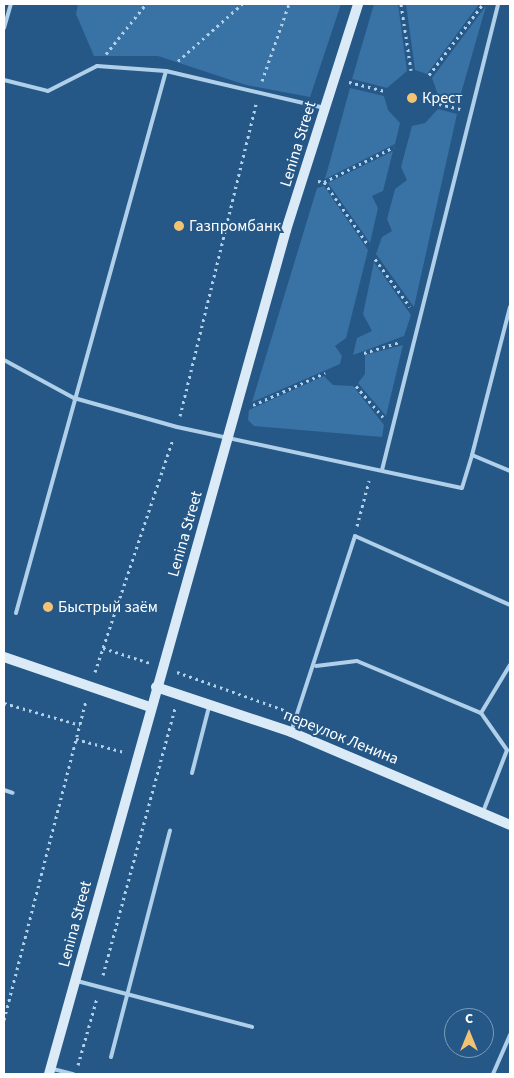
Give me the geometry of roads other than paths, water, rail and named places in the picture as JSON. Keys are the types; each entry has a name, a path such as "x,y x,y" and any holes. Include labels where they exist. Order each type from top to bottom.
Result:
{"street":[{"name":"Lenina Street","path":"50,1071 150,707 234,413 303,177 358,4"},
{"path":"4,657 150,707"},
{"name":"переулок Ленина","path":"156,687 292,732 510,825"}],"lane":[{"path":"4,28 10,4"},
{"path":"382,470 498,4"},
{"path":"4,80 48,91 97,66 166,71 258,96 325,108"},
{"path":"16,613 166,71"},
{"path":"4,360 74,398 177,427 228,435 462,488 510,307"},
{"path":"472,455 510,471"},
{"path":"292,732 316,666 355,536 510,605"},
{"path":"316,666 357,661 481,713 507,750 483,812"},
{"path":"481,713 510,665"},
{"path":"192,773 210,705"},
{"path":"4,790 12,793"},
{"path":"111,1057 170,831"},
{"path":"75,980 252,1027"},
{"path":"494,1074 510,1035"},
{"path":"50,1071 74,1074"}],"place":[{"name":"Крест","path":"412,98"},
{"name":"Газпромбанк","path":"179,226"},
{"name":"Быстрый заём","path":"48,607"}]}
